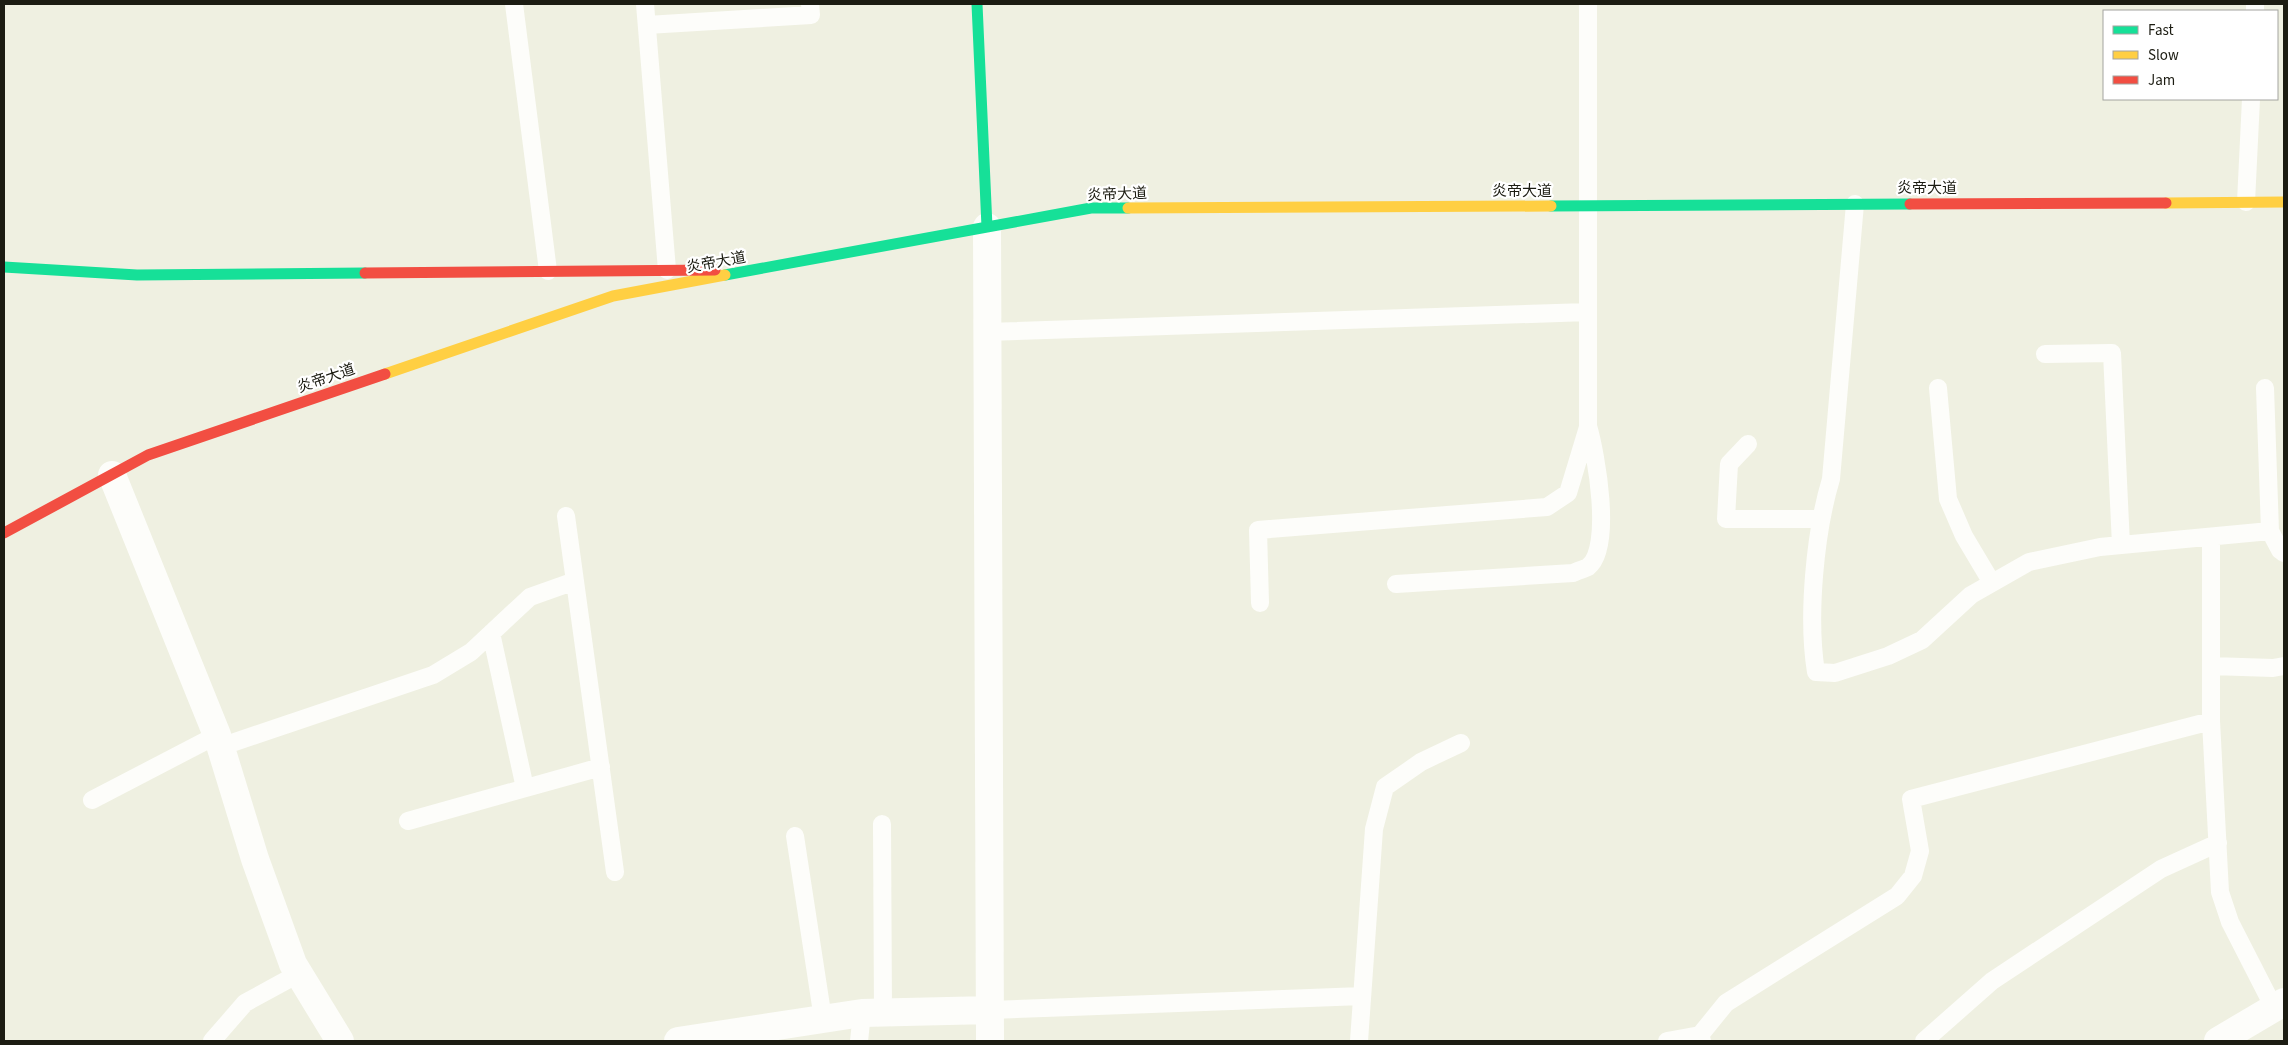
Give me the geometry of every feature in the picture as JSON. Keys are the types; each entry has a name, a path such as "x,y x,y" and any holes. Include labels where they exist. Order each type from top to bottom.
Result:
{"main road":[{"path":"976,4 987,227"},
{"name":"炎帝大道","path":"4,533 148,455 613,296 1091,208 2284,202"},
{"path":"4,267 137,275 759,270"}],"street":[{"path":"987,227 990,1041"},
{"path":"112,475 218,741 255,859 293,964 340,1041"},
{"path":"2218,1041 2279,1005"},
{"path":"684,1041 873,1012 991,1010"}],"lane":[{"path":"514,4 548,271"},
{"path":"645,4 667,270"},
{"path":"647,24 811,15 810,4"},
{"path":"1396,584 1573,572 1589,566 1600,546 1600,493 1596,453 1588,426 1588,4"},
{"path":"2246,202 2250,100"},
{"path":"1855,204 1831,478 1821,519 1812,644 1816,672 1835,673 1888,656 1922,640 1972,595 2029,562 2100,547 2270,531"},
{"path":"987,332 1588,312"},
{"path":"2045,354 2112,353 2121,545"},
{"path":"1938,388 1948,499 1964,536 1992,583"},
{"path":"2265,388 2270,531 2280,550 2284,553"},
{"path":"1260,603 1258,530 1547,507 1568,493 1588,426"},
{"path":"1748,444 1729,464 1726,519 1821,519"},
{"path":"566,516 615,872"},
{"path":"2211,536 2211,721 2220,892 2230,922 2279,1005"},
{"path":"92,800 218,741 433,675 471,652 530,596 575,581"},
{"path":"491,633 525,788"},
{"path":"2211,666 2284,666"},
{"path":"1667,1041 1701,1038 1726,1003 1897,896 1913,876 1920,851 1912,800 2211,721"},
{"path":"1359,1041 1374,829 1385,787 1421,762 1461,743"},
{"path":"408,821 601,767"},
{"path":"859,1041 873,1012 882,824"},
{"path":"795,836 823,1019"},
{"path":"1924,1041 1992,980 2161,868 2218,842"},
{"path":"212,1041 245,1003 298,974"},
{"path":"991,1010 1362,996"}],"traffic: fast":[{"path":"977,4 987,227"},
{"path":"1551,206 1910,204"},
{"path":"725,275 1091,208 1128,208"},
{"path":"4,267 137,275 365,273"}],"traffic: slow":[{"path":"2166,203 2284,202"},
{"path":"1128,208 1551,206"},
{"path":"385,374 613,296 725,275"}],"traffic: jam":[{"path":"1910,204 2166,203"},
{"path":"365,273 715,270"},
{"path":"4,533 148,455 385,374"}]}
